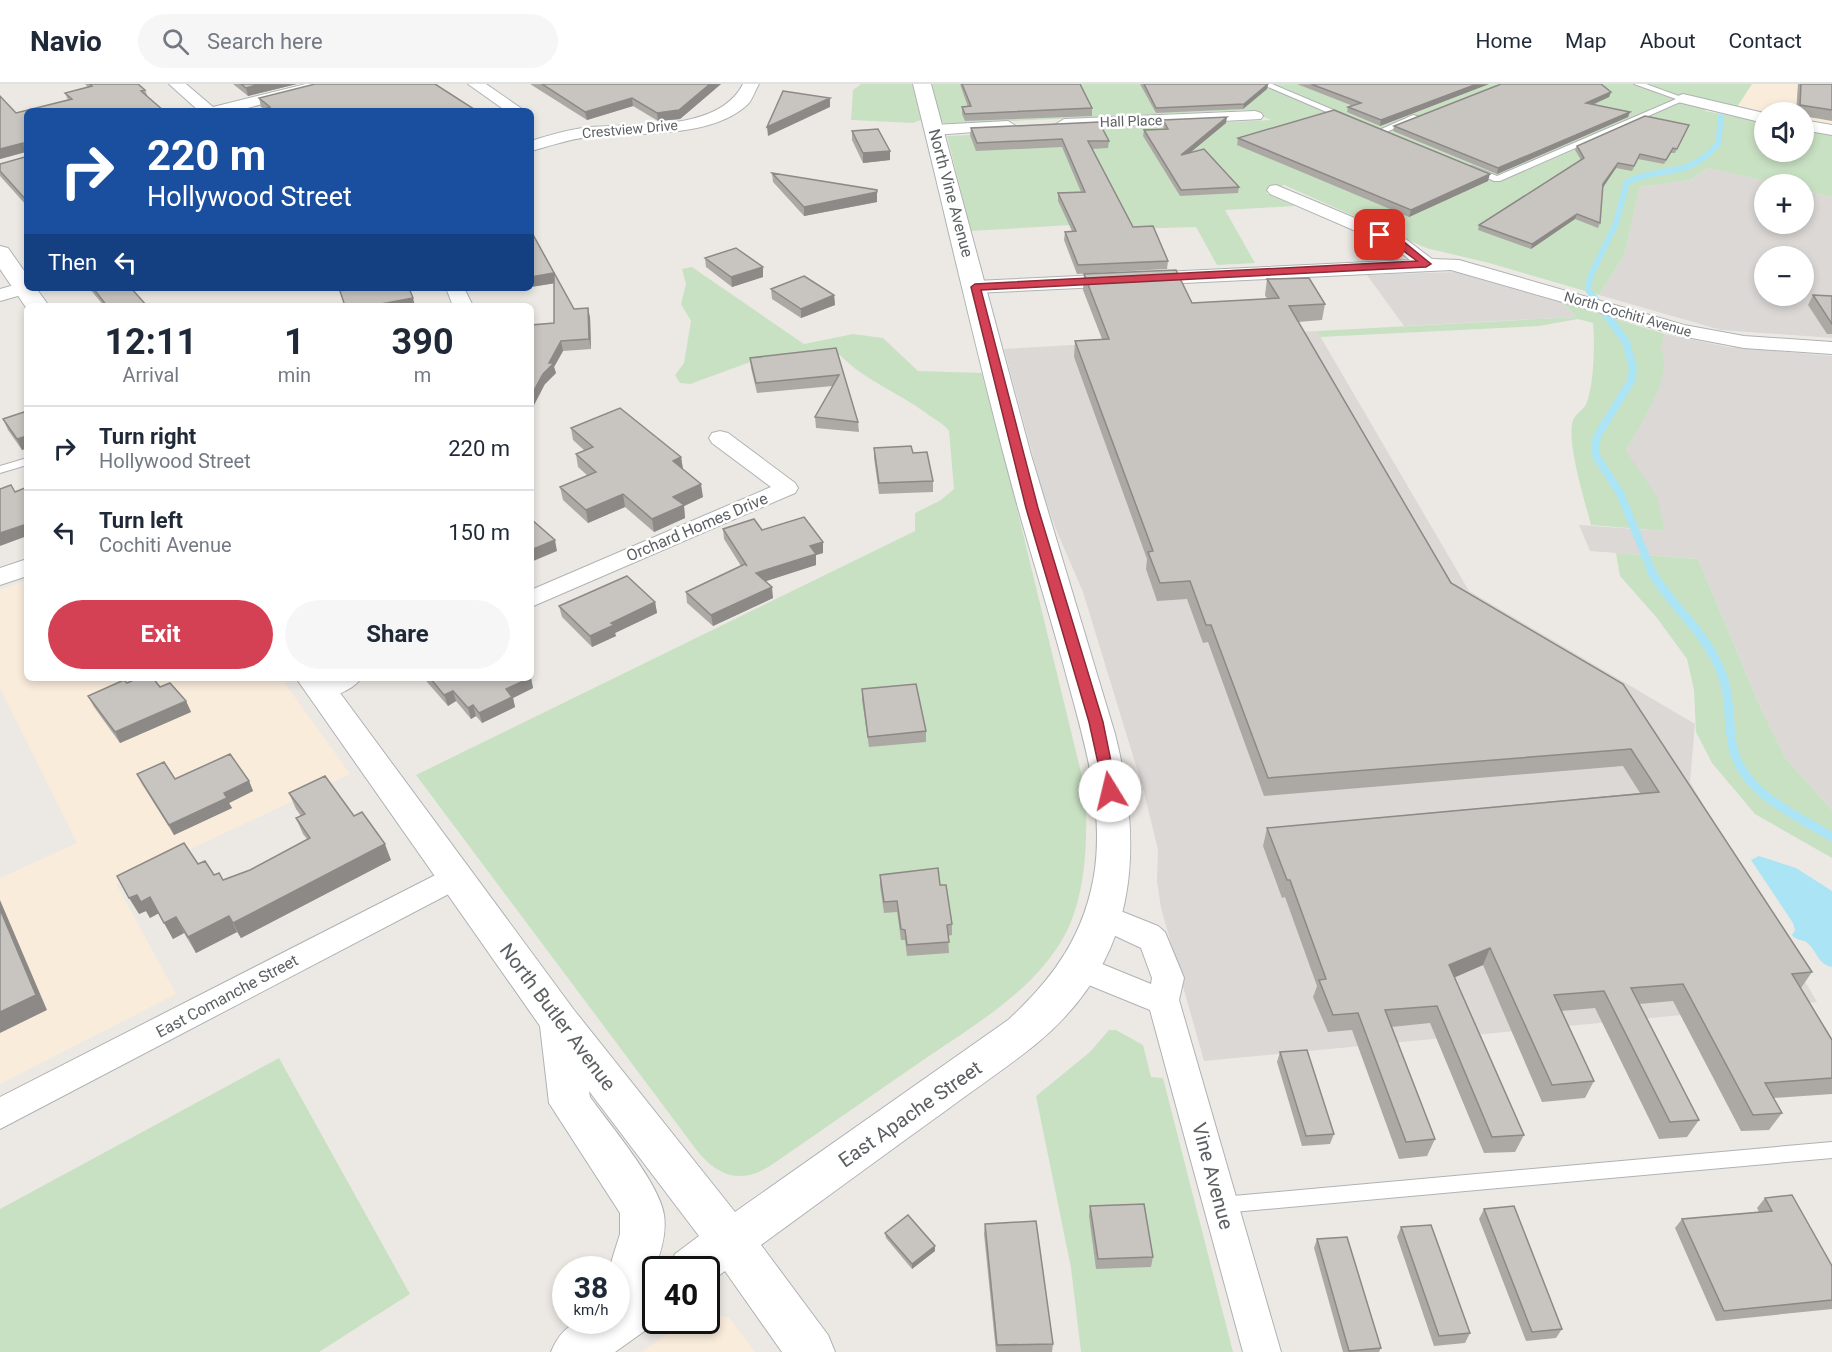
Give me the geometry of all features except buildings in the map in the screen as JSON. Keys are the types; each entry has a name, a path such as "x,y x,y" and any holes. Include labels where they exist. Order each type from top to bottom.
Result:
{"street":[{"path":"177,84 205,108"},
{"path":"230,108 324,84"},
{"path":"476,84 512,108"},
{"name":"Crestview Drive","path":"534,145 591,132 661,128 696,122 735,107 749,93 751,84"},
{"name":"North Vine Avenue","path":"922,84 1032,508 1063,605 1108,773 1114,866 1101,923"},
{"path":"1683,99 1754,116"},
{"name":"Hall Place","path":"1052,124 1255,116"},
{"path":"540,126 557,138"},
{"path":"934,130 1029,126"},
{"path":"1814,127 1832,130"},
{"path":"1276,190 1401,244 1426,264"},
{"path":"0,253 24,287"},
{"name":"North Cochiti Avenue","path":"975,287 1426,264 1466,267 1648,321 1716,338 1767,345 1832,348"},
{"path":"0,295 31,297"},
{"name":"Orchard Homes Drive","path":"534,598 787,488 720,438"},
{"path":"0,577 24,568"},
{"name":"North Butler Avenue","path":"327,682 453,878 560,1022 730,1241 811,1352"},
{"name":"East Comanche Street","path":"0,1114 453,878"},
{"name":"East Apache Street","path":"709,1256 1022,1032 1053,1004 1080,968 1101,923"},
{"name":"Vine Avenue","path":"1101,923 1147,935 1154,940 1168,978 1163,1000 1262,1352"},
{"path":"1080,968 1143,995 1163,1000"},
{"path":"560,1022 570,1102 633,1193 642,1213 642,1234 636,1259 630,1271"}],"lane":[{"path":"1638,84 1683,99"},
{"path":"1269,85 1351,119"},
{"path":"1465,166 1497,179 1683,99"},
{"path":"1381,131 1425,114"},
{"path":"1371,127 1392,135"},
{"path":"0,470 24,461"},
{"path":"1221,1205 1832,1150"}],"shaded area":[{"path":"1752,84 1832,84 1832,127 1814,124 1814,102 1754,102 1754,112 1737,107"},
{"path":"1708,168 1754,178 1754,234 1814,234 1814,193 1832,197 1832,338 1721,330 1599,295 1624,256 1640,187 1690,180"},
{"path":"1455,272 1563,303 1576,317 1404,326 1367,275"},
{"path":"1317,331 1469,591 1695,724 1690,782 1817,1002 1204,1061 1161,908 1157,881 1158,850 1144,792 1083,592 1042,490 1004,349"},
{"path":"1665,334 1728,347 1832,356 1832,810 1786,759 1758,702 1698,559 1590,551 1579,525 1665,531 1626,451 1651,403 1664,370 1660,346"},
{"path":"24,581 24,681 283,681 350,774 116,884 176,994 0,1084 0,878 77,843 0,688 0,590"},
{"path":"720,1316 729,1318 755,1352 642,1352 667,1334 720,1334"}],"green space":[{"path":"861,84 912,84 921,120 913,123 851,120 853,90"},
{"path":"932,84 1752,84 1737,107 1704,103 1705,111 1754,120 1754,162 1814,162 1814,131 1832,134 1832,197 1814,193 1814,174 1754,174 1754,178 1708,168 1690,180 1640,187 1624,256 1599,295 1489,263 1426,248 1284,185 1266,193 1295,206 1225,210 1255,263 1217,265 1196,227 1092,230 1089,224 971,231 947,136 1271,120 1247,110 947,124 941,122"},
{"path":"692,267 804,344 853,334 883,338 918,371 984,373 1086,793 1086,845 1079,898 1067,931 1054,953 1038,972 1000,1007 770,1166 759,1172 740,1176 722,1172 698,1152 416,775 915,531 915,513 941,500 954,489 949,431 919,408 872,380 840,355 756,360 690,384 680,383 675,375 684,363 691,321 681,304 686,284 682,269"},
{"path":"1563,303 1665,334 1662,345 1664,370 1662,379 1654,400 1626,451 1657,497 1665,531 1591,525 1577,472 1572,430 1573,420 1586,404 1591,384 1593,323 1578,319 1539,326 1320,337 1317,331 1576,317"},
{"path":"1616,553 1698,559 1758,702 1786,759 1832,810 1832,858 1755,814 1712,763 1696,732 1694,690 1687,659 1657,618 1620,576"},
{"path":"1109,1030 1116,1030 1143,1045 1151,1077 1163,1078 1233,1352 1081,1352 1071,1268 1036,1096 1090,1052"},
{"path":"279,1058 410,1294 319,1352 0,1352 0,1209"}],"water":[{"path":"1759,856 1796,868 1832,891 1832,967 1820,960 1810,945 1792,935 1795,930 1793,923 1751,860"}],"waterway":[{"path":"1595,300 1588,290 1590,277 1616,223 1627,182 1640,177 1685,168 1706,156 1718,144 1721,117"},
{"path":"1594,298 1626,342 1633,368 1631,381 1599,433 1595,443 1596,456 1620,493 1652,572"},
{"path":"1651,571 1696,629 1719,667 1728,698 1733,748 1748,778 1759,790 1787,811 1832,837"}],"route":[{"path":"1110,791 1096,722 1063,605 1032,508 975,287 1426,264 1401,244 1380,235"}]}
